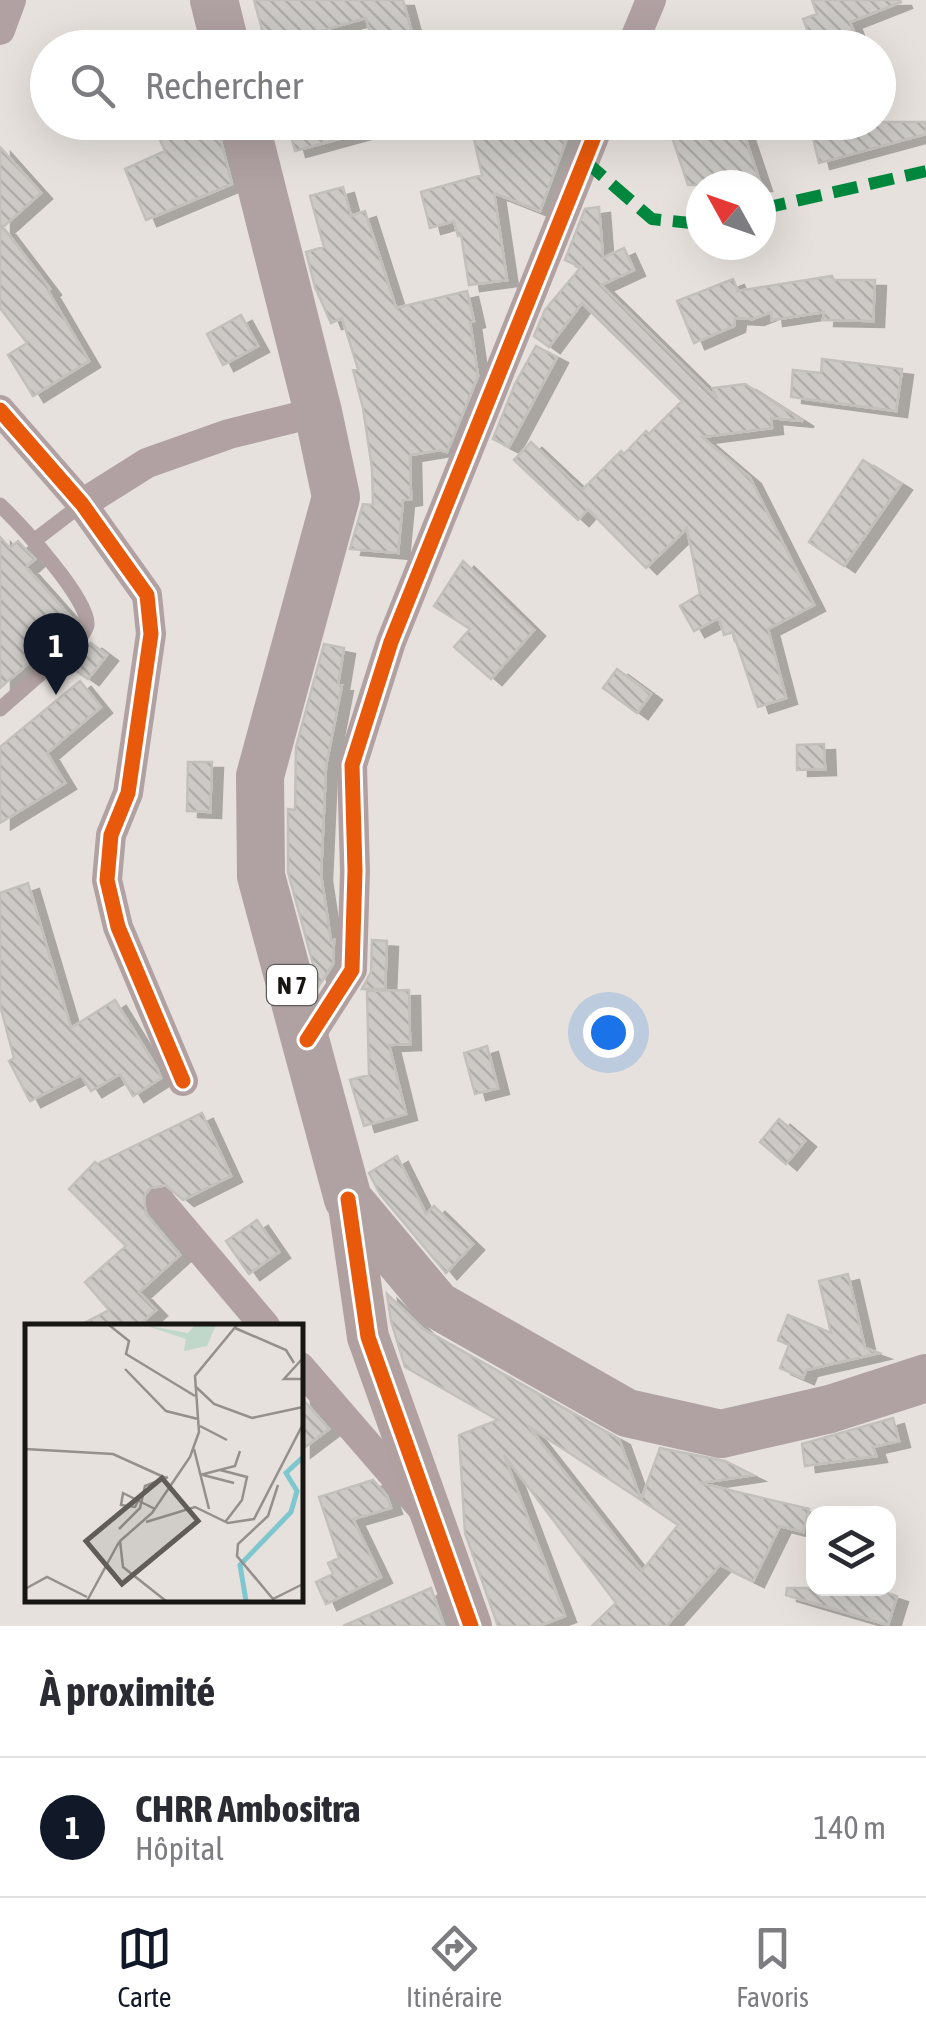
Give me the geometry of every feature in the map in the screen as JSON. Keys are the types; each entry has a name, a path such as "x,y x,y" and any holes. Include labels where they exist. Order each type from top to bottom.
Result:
{"main road":[{"path":"214,0 222,30"},
{"name":"N 7","path":"250,140 336,497 260,776 261,876 348,1200 437,1305 627,1413 722,1434 830,1409 926,1378"}],"street":[{"path":"0,30 11,0"},
{"path":"639,30 651,0"},
{"path":"308,1040 352,970 352,765 391,642 593,140"},
{"path":"0,410 82,504 146,595 151,634 128,792 111,835 107,880 118,928 183,1081"},
{"path":"82,504 147,463 229,434 318,412"},
{"path":"348,1200 368,1338 471,1626"},
{"path":"162,1202 263,1324"},
{"path":"302,1369 430,1518"}],"lane":[{"path":"35,540 82,504"},
{"path":"0,505 35,540 83,608 87,625 80,639 0,709"}],"building":[{"path":"254,0 403,0 411,30 369,30 366,18 323,30 262,30"},
{"path":"812,0 901,2 850,22 853,30 807,30 803,19 817,14"},
{"path":"896,122 926,122 926,134 819,163 813,140 896,140"},
{"path":"160,140 221,140 232,184 146,220 125,169 165,151"},
{"path":"292,140 335,140 295,151"},
{"path":"474,140 566,140 540,211 494,193 507,280 469,285 461,235 458,236 454,221 430,228 421,192 482,175"},
{"path":"673,140 746,140 756,170 686,170 686,179"},
{"path":"0,147 41,193 3,227 50,289 89,361 33,396 8,355 27,343 0,308"},
{"path":"343,187 351,216 365,211 396,308 467,291 474,321 470,322 478,376 447,452 410,455 411,499 403,500 398,553 350,549 363,504 373,505 372,468 353,370 358,369 342,318 331,323 315,287 306,252 324,247 310,196"},
{"path":"599,207 603,258 624,248 634,270 601,285 717,399 713,388 745,384 803,421 771,418 772,428 702,437 750,478 814,605 768,629 786,698 758,707 733,632 724,635 719,618 694,631 680,606 700,594 687,528 646,568 588,509 578,520 514,460 531,442 582,490 621,451 624,454 646,431 649,434 682,401 582,303 549,347 534,336 545,310 581,267 565,260 585,209"},
{"path":"832,276 834,280 875,280 873,321 823,320 824,312 772,320 771,312 753,319 735,318 734,326 694,343 677,301 733,279 738,291"},
{"path":"241,315 258,346 223,365 207,334"},
{"path":"536,346 557,357 509,447 493,439 515,384"},
{"path":"822,359 902,369 896,411 791,397 793,370 821,373"},
{"path":"863,460 901,484 844,566 809,542"},
{"path":"0,537 10,548 18,541 35,559 26,567 75,622 71,632 0,688"},
{"path":"463,561 534,630 491,679 454,647 470,629 434,606"},
{"path":"91,643 107,655 88,679 68,665"},
{"path":"324,644 344,648 338,684 342,685 326,766 321,875 331,941 334,940 333,964 319,986 288,872 288,809 295,810 296,747"},
{"path":"617,669 651,694 637,713 603,688"},
{"path":"80,681 101,707 47,753 65,783 0,823 0,747"},
{"path":"824,744 825,769 797,770 797,745"},
{"path":"188,762 212,762 210,812 187,811"},
{"path":"28,883 71,1028 115,1000 157,1068 161,1078 133,1096 120,1074 91,1091 81,1075 30,1101 9,1061 14,1058 0,1005 0,893"},
{"path":"372,940 387,941 385,989 362,989 371,972"},
{"path":"409,990 410,1044 389,1045 406,1114 364,1126 350,1080 369,1075 367,991"},
{"path":"487,1046 498,1088 475,1094 464,1053"},
{"path":"202,1113 231,1176 183,1200 166,1185 150,1188 144,1196 146,1214 180,1255 139,1292 156,1310 140,1324 82,1324 109,1310 85,1282 126,1246 69,1189 97,1164"},
{"path":"779,1119 805,1141 786,1164 760,1142"},
{"path":"397,1156 426,1214 434,1206 473,1244 446,1273 380,1194 369,1173"},
{"path":"257,1220 279,1252 249,1274 226,1241"},
{"path":"848,1274 865,1348 879,1353 806,1370 803,1378 780,1368 789,1345 778,1340 788,1315 831,1333 819,1281"},
{"path":"387,1294 423,1329 619,1439 641,1500 660,1448 725,1461 753,1475 700,1483 806,1508 803,1532 780,1526 753,1581 720,1565 666,1626 592,1626 616,1603 504,1455 565,1616 539,1626 498,1626 465,1533 459,1435 498,1420 405,1367","holes":["528,1426 678,1525 642,1571"]},
{"path":"302,1398 329,1429 302,1449"},
{"path":"893,1418 899,1441 873,1447 876,1456 805,1466 802,1444"},
{"path":"373,1480 387,1496 391,1508 353,1519 381,1577 326,1604 316,1582 333,1574 328,1563 339,1558 319,1497"},
{"path":"431,1588 444,1626 343,1626"},
{"path":"787,1588 806,1588 806,1596 897,1596 888,1625 786,1595"}],"marked path":[{"path":"584,160 652,219 686,222"},
{"path":"776,206 926,171"}],"cycle path":[{"path":"307,1040 352,970 352,765 391,642 593,140"},
{"path":"0,410 82,504 147,595 151,634 128,793 111,835 107,880 118,927 183,1081"},
{"path":"348,1199 368,1337 471,1626"}],"place":[{"name":"CHRR Ambositra","path":"56,695"}]}
